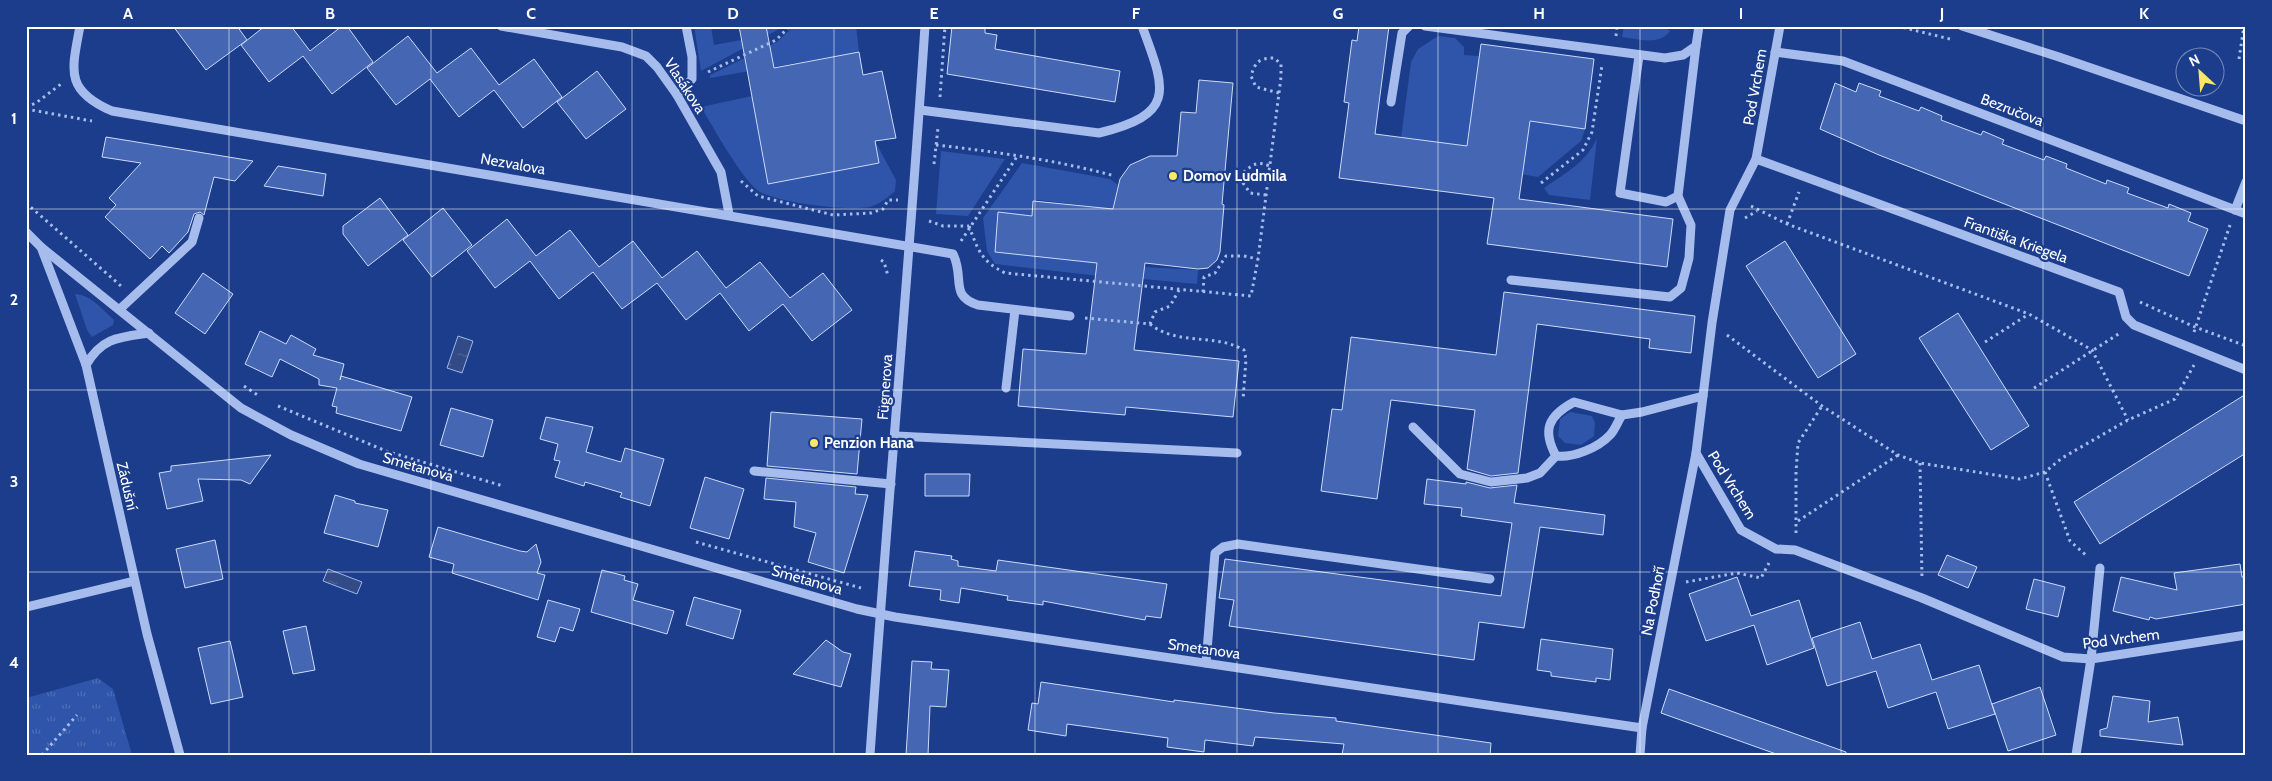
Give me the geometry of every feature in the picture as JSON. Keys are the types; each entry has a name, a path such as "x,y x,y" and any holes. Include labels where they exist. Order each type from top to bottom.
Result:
{"street":[{"path":"73,74 80,26"},
{"name":"Vlasákova","path":"501,26 622,47 646,56 657,67 677,95 720,172 729,214"},
{"path":"677,95 692,79 692,57 686,26"},
{"name":"Fügnerova","path":"870,755 914,201 925,26"},
{"path":"920,110 1099,133 1122,128 1146,115 1161,95 1161,80 1142,26"},
{"path":"1391,102 1402,33 1409,26"},
{"path":"1425,26 1639,56 1674,57 1683,55 1696,46"},
{"path":"1511,280 1670,297 1681,288 1689,258 1691,225 1678,196 1699,26"},
{"name":"Pod Vrchem","path":"1780,26 1756,159 1730,210 1712,323 1696,453 1741,530 1776,549 1795,550 1922,598 2063,656 2091,659 2246,635"},
{"path":"1962,26 2246,121"},
{"name":"Bezručova","path":"1775,52 1843,61 2246,214"},
{"path":"1639,56 1620,193 1666,202 1678,196"},
{"name":"Nezvalova","path":"73,74 81,92 96,104 112,111 729,214 953,254 958,263 961,295 965,301 1015,310"},
{"name":"Františka Kriegela","path":"1756,159 2119,292"},
{"path":"2235,210 2246,182"},
{"path":"120,309 192,242 199,218"},
{"name":"Zádušní","path":"26,232 41,247 86,365 134,581 180,755"},
{"name":"Smetanova","path":"41,247 241,408 291,435 359,464 857,609 895,617 1642,728"},
{"path":"2119,292 2126,317 2134,325 2246,370"},
{"path":"1006,388 1015,310 1070,316"},
{"path":"86,365 93,352 104,343 125,336 149,333"},
{"path":"1556,456 1548,440 1550,424 1558,411 1574,402 1622,415 1642,412 1703,396"},
{"path":"1556,456 1567,457 1592,447 1610,436 1622,415"},
{"path":"1413,428 1460,474 1491,482 1527,478 1540,473 1556,456"},
{"path":"896,436 1236,453"},
{"name":"Na Podhoří","path":"1640,755 1642,728 1696,453"},
{"path":"754,471 891,484"},
{"path":"1206,664 1215,553 1223,547 1238,544 1490,579"},
{"path":"2076,755 2091,659 2100,568"},
{"path":"26,607 134,581"}],"path":[{"path":"692,79 776,40 790,26"},
{"path":"2239,59 2244,26"},
{"path":"969,226 979,254 992,267 1005,273 1251,296 1258,259 1279,93 1281,64 1274,58 1262,58 1255,64 1251,76 1256,87 1279,93"},
{"path":"1541,183 1583,150 1592,132 1602,64"},
{"path":"26,108 36,103 73,74"},
{"path":"26,108 99,123"},
{"path":"936,145 1072,164 1115,176"},
{"path":"969,226 1018,155"},
{"path":"1266,194 1250,193 1243,183 1243,173 1252,164 1260,162 1270,166"},
{"path":"738,178 744,186 758,196 833,215 872,213 884,209 888,200 914,201"},
{"path":"1787,224 1804,178"},
{"path":"26,203 132,296"},
{"path":"1758,210 1787,224 2029,314 2092,350 2128,420"},
{"path":"2191,348 2195,327 2235,210"},
{"path":"929,221 943,226 969,226"},
{"path":"1203,292 1204,276 1215,273 1226,256 1244,256 1258,259"},
{"path":"878,259 884,262 889,282"},
{"path":"1150,324 1155,312 1170,306 1179,290"},
{"path":"2119,292 2195,327 2246,346"},
{"path":"1985,342 2029,314"},
{"path":"1070,316 1150,324 1161,333 1232,343 1244,350 1246,359 1243,400"},
{"path":"2034,388 2134,325"},
{"path":"1722,342 1724,332 1822,406 1898,454 1920,463 2020,479 2045,472 2062,458 2128,420 2175,399 2202,352"},
{"path":"237,382 261,397"},
{"path":"277,406 386,452 507,487"},
{"path":"1822,406 1798,443 1796,472 1797,522 1898,454"},
{"path":"1920,463 1922,598"},
{"path":"2045,472 2070,541 2100,568"},
{"path":"691,541 861,588 864,584"},
{"path":"1670,585 1737,573 1761,578 1776,549"},
{"path":"42,755 77,715"}],"green space":[{"path":"694,26 711,26 714,45 768,35 766,26 785,26 701,71"},
{"path":"794,26 856,26 859,52 710,78 710,75 777,42"},
{"path":"1624,26 1663,26 1670,31 1661,39 1642,40 1622,37"},
{"path":"1438,36 1455,38 1464,47 1464,55 1479,56 1472,113 1479,148 1401,138 1411,62 1418,49"},
{"path":"752,96 768,184 879,163 875,141 896,180 895,191 876,204 859,208 798,203 760,192 745,177 701,107"},
{"path":"1518,120 1585,129 1581,141 1538,177 1522,174"},
{"path":"1597,138 1590,200 1549,195 1544,188 1581,161"},
{"path":"941,151 1005,159 968,216 936,214"},
{"path":"1022,163 1110,179 1118,185 1113,209 1038,200 1033,201 1032,216 999,212 995,252 1117,264 1116,278 995,264 987,251 983,218"},
{"path":"1144,267 1198,270 1197,284 1143,279"},
{"path":"75,294 86,297 96,303 114,320 113,325 92,337 87,330"},
{"path":"1570,412 1592,416 1595,423 1594,436 1581,445 1565,443 1558,436 1560,419"},
{"path":"98,678 113,689 132,755 26,755 26,698"}],"water":[{"path":"458,336 473,341 462,373 447,368"},
{"path":"328,569 362,582 357,594 323,581"}],"building":[{"path":"173,26 237,26 247,40 206,70"},
{"path":"265,26 291,26 310,51 342,26 347,26 373,62 332,94 303,56 269,82 241,45"},
{"path":"739,26 766,26 774,68 859,52 863,75 882,71 896,138 875,141 879,163 768,184"},
{"path":"952,26 985,26 985,33 997,35 995,49 1120,71 1115,102 947,74"},
{"path":"1359,26 1389,26 1375,134 1467,146 1481,44 1594,59 1585,129 1530,121 1519,199 1673,219 1667,267 1487,244 1494,198 1339,178 1349,103 1344,102 1352,40 1357,41"},
{"path":"408,36 437,73 471,48 499,85 534,59 562,97 523,128 494,90 459,117 430,79 396,105 367,68"},
{"path":"597,71 626,109 586,139 557,102"},
{"path":"1199,80 1233,83 1222,204 1224,205 1220,252 1217,260 1208,268 1198,269 1145,263 1134,350 1239,361 1233,417 1126,407 1125,415 1018,406 1023,349 1086,354 1097,263 995,252 998,212 1032,216 1033,201 1113,209 1120,179 1130,165 1150,156 1177,156 1181,112 1196,113"},
{"path":"1835,83 1856,92 1859,83 1881,91 1879,96 1919,111 1921,107 1942,116 1941,120 1981,135 1983,131 2004,140 2002,144 2044,160 2046,156 2067,164 2066,168 2106,184 2107,180 2129,188 2127,193 2168,208 2169,204 2191,213 2188,221 2208,229 2189,276 1879,155 1820,129"},
{"path":"106,137 253,161 235,181 214,177 204,215 200,212 194,214 188,232 169,253 162,246 150,259 105,217 116,205 109,198 141,163 102,157"},
{"path":"278,166 326,174 323,196 264,186"},
{"path":"380,198 408,235 368,266 343,234 343,226"},
{"path":"443,208 472,245 432,277 403,240"},
{"path":"507,219 536,256 570,230 599,267 633,241 662,278 697,251 726,288 760,262 790,298 823,273 852,310 812,341 783,304 749,331 720,293 686,320 657,283 622,309 593,272 559,299 530,261 495,288 467,251"},
{"path":"1785,241 1856,354 1818,378 1746,266"},
{"path":"203,273 233,294 205,334 175,313"},
{"path":"1504,292 1695,316 1691,353 1649,348 1650,339 1537,324 1518,473 1491,476 1467,469 1475,410 1391,400 1377,499 1321,491 1332,409 1342,410 1351,337 1496,355"},
{"path":"1958,313 2029,426 1991,450 1919,338"},
{"path":"260,331 286,344 291,335 316,349 313,355 344,364 341,376 412,397 401,431 336,413 337,407 332,406 337,388 319,385 319,379 280,359 272,377 245,364"},
{"path":"2246,394 2246,453 2100,544 2074,502"},
{"path":"451,408 493,420 483,457 440,445"},
{"name":"Penzion Hana","path":"771,412 862,419 857,474 767,466"},
{"path":"546,417 593,427 586,452 621,462 625,448 664,459 650,506 620,497 622,493 585,482 584,486 555,477 560,461 554,460 558,444 540,439"},
{"path":"271,455 250,484 241,480 198,479 203,501 167,509 159,473 171,471 171,466"},
{"path":"925,474 970,474 969,496 925,496"},
{"path":"705,477 744,489 729,539 690,528"},
{"path":"766,478 856,487 855,494 868,495 844,573 808,562 816,533 794,527 796,502 764,499"},
{"path":"1427,479 1466,484 1466,482 1490,488 1517,485 1514,503 1605,515 1603,535 1540,527 1524,628 1479,622 1474,660 1229,626 1234,600 1219,598 1225,559 1501,596 1512,523 1461,516 1462,508 1424,504"},
{"path":"335,495 355,501 355,503 388,510 378,547 324,533"},
{"path":"438,527 520,551 527,552 536,544 541,562 537,573 545,575 538,600 452,573 454,564 429,557"},
{"path":"215,540 223,579 185,588 176,549"},
{"path":"915,551 952,556 951,559 958,561 958,566 996,571 998,560 1167,584 1161,618 1146,616 1145,620 1043,601 1043,605 1007,600 1008,596 961,588 959,603 940,600 941,590 909,586"},
{"path":"1947,555 1977,567 1968,588 1938,575"},
{"path":"2240,564 2242,577 2246,577 2246,604 2156,619 2150,617 2149,620 2113,611 2121,577 2177,590 2174,573"},
{"path":"602,570 625,576 624,580 638,584 633,600 674,611 667,634 591,612"},
{"path":"1737,577 1751,616 1799,600 1814,648 1767,665 1754,625 1706,641 1689,594"},
{"path":"2034,579 2065,587 2058,617 2026,609"},
{"path":"694,597 741,610 733,639 686,625"},
{"path":"548,600 580,609 573,631 560,627 555,642 537,637"},
{"path":"1860,622 1872,659 1920,644 1932,680 1979,665 1995,714 1948,729 1936,692 1888,708 1876,671 1827,686 1812,638"},
{"path":"306,626 315,670 293,674 283,631"},
{"path":"1541,639 1613,649 1610,680 1596,678 1596,682 1551,676 1551,672 1537,670"},
{"path":"826,640 843,652 851,654 841,687 793,674"},
{"path":"230,641 243,697 211,704 198,648"},
{"path":"912,661 932,662 931,669 949,670 946,707 930,706 928,755 906,755"},
{"path":"1041,682 1174,702 1174,700 1274,713 1336,718 1336,721 1491,743 1490,755 1342,755 1344,744 1255,737 1253,746 1205,740 1204,752 1167,747 1168,738 1067,724 1066,736 1028,730 1032,703 1038,704"},
{"path":"2040,687 2056,735 2008,751 1992,704"},
{"path":"1669,689 1846,752 1846,755 1779,755 1661,713"},
{"path":"2113,696 2150,701 2148,722 2178,717 2183,745 2100,736 2100,730 2107,728"}],"place":[{"name":"Domov Ludmila","path":"1173,176"},
{"name":"Penzion Hana","path":"814,443"}]}
